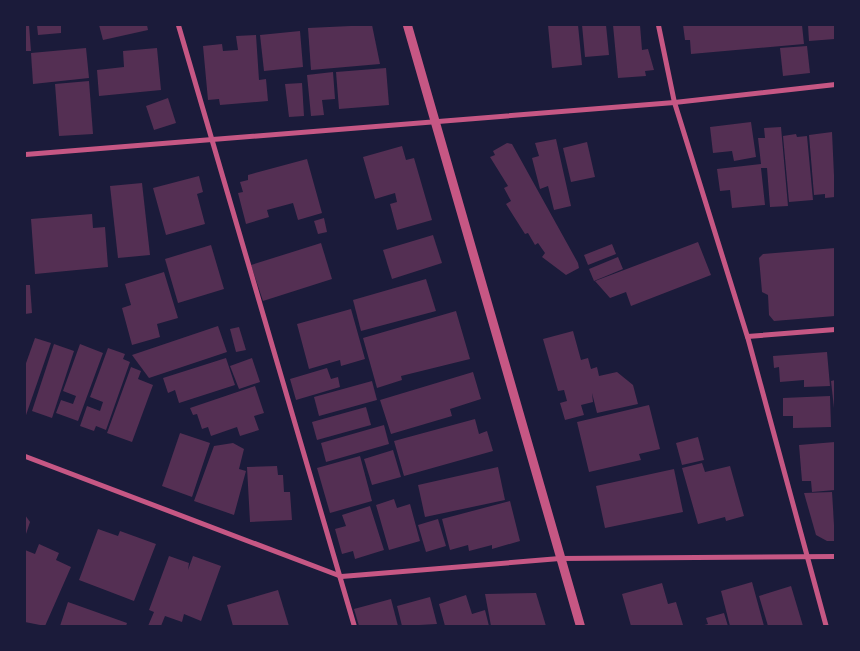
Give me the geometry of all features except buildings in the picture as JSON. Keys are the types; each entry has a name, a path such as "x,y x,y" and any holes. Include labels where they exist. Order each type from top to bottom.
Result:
{"street":[{"path":"178,25 213,136 354,626"},
{"path":"408,25 580,626"},
{"path":"658,25 674,102 747,336 805,557 826,626"},
{"path":"25,154 213,136 674,102 835,84"},
{"path":"747,336 835,330"},
{"path":"25,456 341,576 559,558 835,556"}]}
